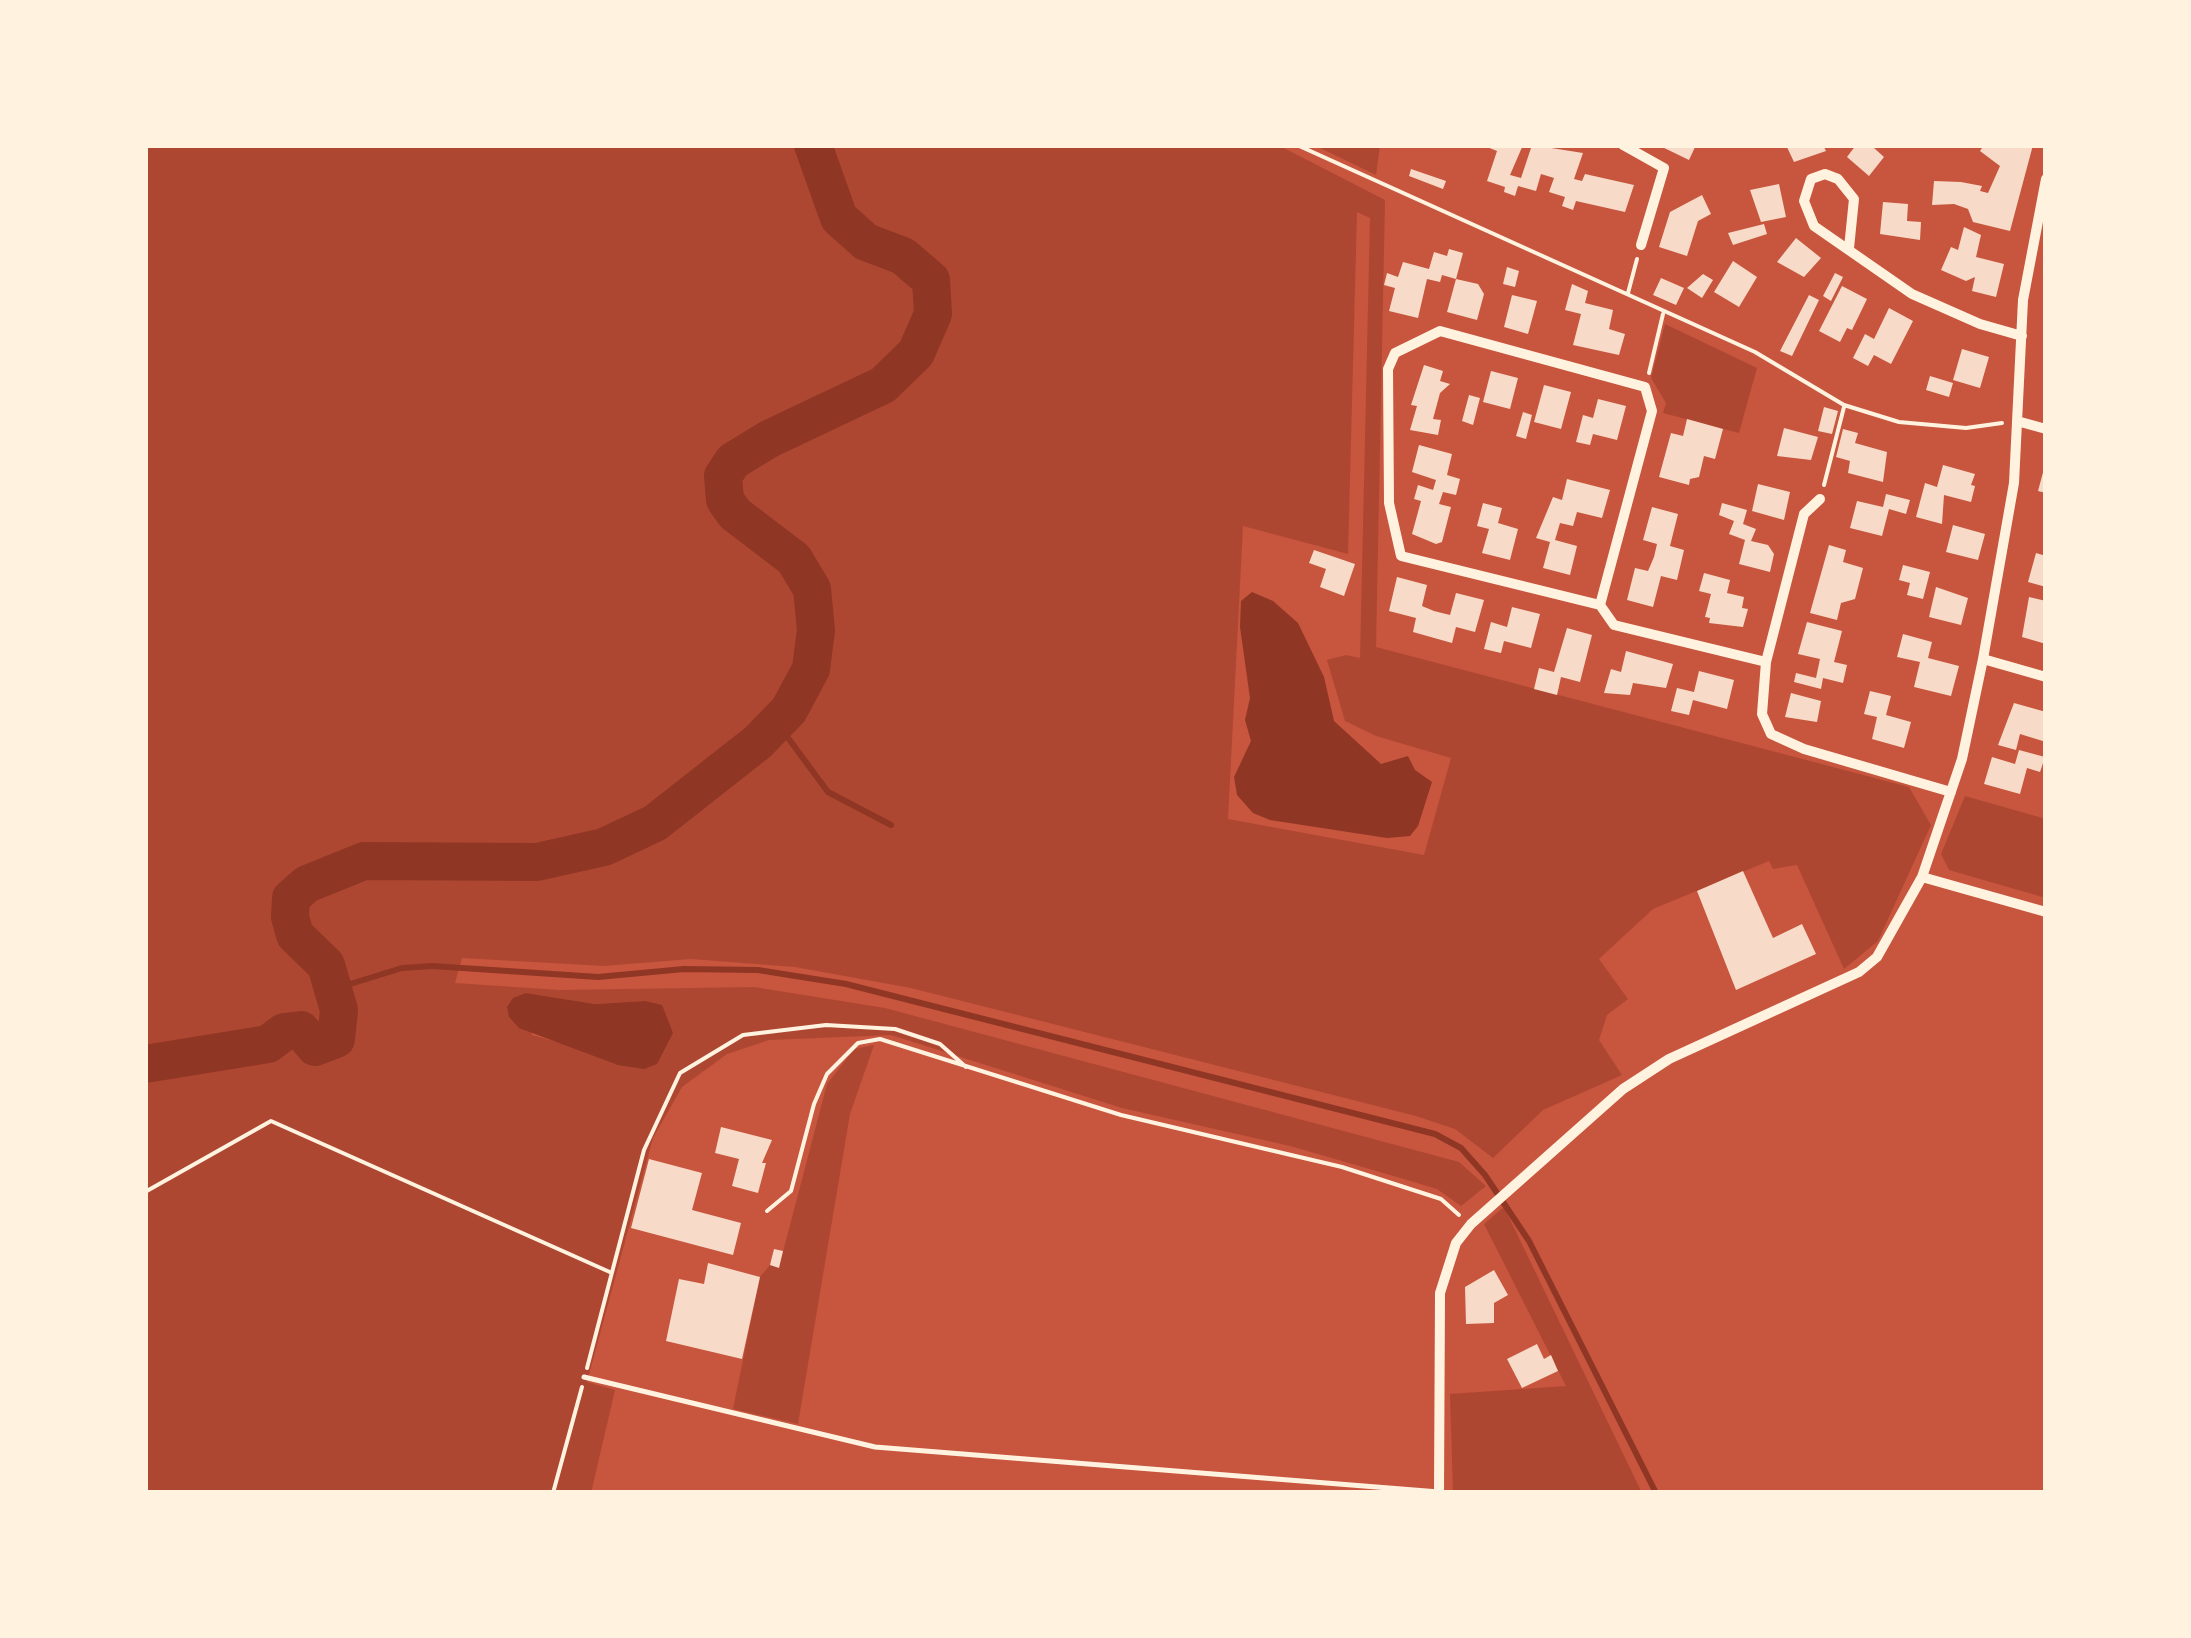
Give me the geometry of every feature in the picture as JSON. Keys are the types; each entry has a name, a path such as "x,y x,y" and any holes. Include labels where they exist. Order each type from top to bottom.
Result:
{"street":[{"path":"1623,145 1664,168 1641,244"},
{"path":"1849,248 1854,199 1838,180 1825,174 1810,179 1804,192 1814,226 1940,309 2022,336"},
{"path":"1439,1493 1440,1293 1456,1243 1470,1224 1623,1090 1669,1059 1860,972 1877,957 1922,877 1951,792 1983,659 2014,484 2030,251 2046,179"},
{"path":"1600,605 1652,410 1645,387 1440,331 1395,353 1388,369 1389,504 1401,556 1600,605 1614,625 1625,630 1766,662"},
{"path":"2017,421 2046,428"},
{"path":"1820,500 1804,514 1766,662 1762,714 1771,734 1804,750 1951,792"},
{"path":"1983,659 2046,677"},
{"path":"1922,877 2046,912"}],"lane":[{"path":"584,1377 875,1447 1439,1493"}],"path":[{"path":"1297,145 1755,352 1844,405 1899,422 1966,428 2017,421"},
{"path":"1628,293 1641,244"},
{"path":"1645,387 1663,312"},
{"path":"1820,500 1844,405"},
{"path":"553,1493 644,1150 680,1073 712,1050 743,1035 772,1029 880,1025 940,1044 966,1067"},
{"path":"768,1212 791,1191 819,1088 837,1062 858,1044 880,1039 1121,1115 1342,1167 1441,1199 1470,1224"},
{"path":"145,1192 270,1122 612,1273"}],"shaded area":[{"path":"145,145 1278,145 1385,200 1376,647 1909,787 1931,825 1878,941 1844,969 1797,865 1773,869 1769,861 1653,909 1599,959 1628,999 1607,1015 1599,1040 1622,1075 1543,1110 1493,1158 1455,1129 1416,1116 911,988 795,967 691,959 604,966 462,958 455,983 559,990 754,987 885,1008 1459,1162 1486,1186 1461,1206 1437,1189 1404,1179 1290,1146 1122,1108 891,1035 769,1040 727,1054 682,1087 653,1138 587,1382 615,1390 591,1493 145,1493","holes":["1357,212 1370,218 1360,658 1346,655 1327,660 1345,721 1376,736 1451,758 1424,855 1228,819 1243,526 1348,554","526,993 595,1004 645,1001 571,1046 532,1035"]},
{"path":"1314,145 1380,145 1376,175"},
{"path":"1665,324 1757,368 1739,433 1663,413 1666,403 1651,378"},
{"path":"1252,592 1273,601 1298,623 1324,677 1334,721 1381,764 1408,756 1415,770 1432,782 1418,826 1410,836 1387,838 1270,820 1253,813 1237,795 1234,777 1251,741 1245,720 1250,698 1240,627 1241,601"},
{"path":"1965,796 2046,819 2046,898 1949,870 1941,854"},
{"path":"526,993 595,1004 645,1001 662,1005 673,1033 657,1064 644,1069 618,1065 519,1028 509,1017 507,1007 513,998"},
{"path":"874,1045 850,1114 798,1424 733,1409 760,1277 770,1265 779,1267 827,1084 854,1049"},
{"path":"1504,1207 1642,1493 1453,1493 1450,1394 1566,1386 1484,1224"}],"building":[{"path":"1482,145 1523,145 1510,175 1521,178 1532,145 1583,153 1574,179 1582,181 1585,174 1634,185 1625,212 1576,201 1573,210 1562,206 1565,197 1549,192 1554,178 1541,174 1536,191 1518,186 1515,196 1504,192 1505,187 1487,181 1497,151"},
{"path":"1658,145 1696,145 1689,160"},
{"path":"1786,145 1823,145 1826,151 1794,162"},
{"path":"1856,145 1877,145 1874,148 1884,157 1869,176 1847,157"},
{"path":"1984,145 2033,145 2010,231 1973,222 1968,209 1954,204 1932,205 1934,181 1982,186 1980,191 1988,193 2000,166 1980,151"},
{"path":"1411,169 1446,181 1443,189 1409,176"},
{"path":"1779,184 1786,217 1761,222 1750,190"},
{"path":"1702,195 1711,214 1698,221 1687,256 1659,247 1670,212"},
{"path":"1883,202 1908,204 1907,221 1921,222 1920,240 1880,234"},
{"path":"1764,224 1767,234 1733,245 1728,233"},
{"path":"1964,227 1981,235 1976,257 2004,264 1996,297 1972,291 1975,277 1966,281 1941,270 1951,247 1958,250"},
{"path":"1796,238 1821,258 1804,277 1777,262"},
{"path":"1449,249 1463,253 1456,279 1442,275 1440,282 1427,279 1418,318 1389,311 1395,288 1384,285 1387,273 1398,277 1403,262 1429,269 1434,252 1447,256"},
{"path":"1733,261 1757,277 1739,307 1714,292"},
{"path":"1507,267 1519,271 1515,287 1503,284"},
{"path":"1835,273 1843,277 1831,301 1823,296"},
{"path":"1703,274 1713,280 1702,298 1687,288"},
{"path":"1661,278 1684,288 1676,305 1653,295"},
{"path":"1456,279 1478,284 1484,294 1477,320 1447,312"},
{"path":"1572,284 1588,291 1585,303 1613,310 1609,329 1625,334 1619,355 1573,345 1581,314 1565,310"},
{"path":"1842,286 1867,299 1852,330 1847,328 1840,342 1819,331"},
{"path":"1512,295 1537,301 1528,334 1504,327"},
{"path":"1809,295 1819,300 1792,356 1780,351"},
{"path":"1889,308 1913,321 1891,364 1874,355 1868,366 1853,358 1865,334 1874,339"},
{"path":"1962,349 1989,357 1980,388 1953,380"},
{"path":"1424,365 1443,371 1440,381 1450,384 1440,393 1433,419 1441,420 1438,435 1410,430 1417,406 1411,405"},
{"path":"1491,371 1518,378 1510,409 1483,402"},
{"path":"1930,376 1953,383 1949,397 1926,390"},
{"path":"1544,385 1571,392 1561,429 1534,422"},
{"path":"1469,395 1480,398 1473,425 1462,421"},
{"path":"1598,399 1626,406 1617,440 1593,434 1590,445 1576,442 1583,415 1593,418"},
{"path":"1824,407 1838,411 1832,434 1818,431"},
{"path":"1523,412 1532,415 1526,439 1516,436"},
{"path":"1687,419 1723,429 1715,459 1704,456 1699,477 1690,479 1689,485 1659,477 1671,433 1683,436"},
{"path":"1784,428 1818,437 1811,460 1777,456"},
{"path":"1843,429 1858,433 1855,443 1887,452 1883,482 1848,473 1850,461 1836,457"},
{"path":"1419,445 1452,454 1447,475 1460,479 1456,495 1443,492 1439,504 1451,507 1442,542 1436,544 1412,534 1421,501 1414,499 1418,485 1433,490 1436,480 1412,472"},
{"path":"1943,465 1975,474 1971,485 1975,486 1971,502 1944,495 1942,524 1916,517 1925,483 1937,487"},
{"path":"2046,465 2046,493 2038,491"},
{"path":"1567,479 1610,490 1602,518 1577,512 1573,526 1560,523 1555,540 1577,546 1570,575 1543,568 1550,542 1536,538 1553,497 1562,500"},
{"path":"1758,484 1790,492 1784,520 1752,511"},
{"path":"1886,494 1910,500 1906,514 1889,509 1882,536 1850,528 1857,501 1883,507"},
{"path":"1483,503 1502,508 1498,523 1518,529 1510,560 1482,553 1489,529 1477,526"},
{"path":"1722,503 1747,510 1743,524 1756,529 1751,541 1768,545 1774,554 1770,572 1739,564 1745,540 1729,534 1734,521 1719,515"},
{"path":"1652,507 1678,514 1670,546 1684,550 1677,580 1661,576 1653,607 1627,600 1635,568 1648,571 1654,557 1657,544 1643,540"},
{"path":"1953,525 1985,534 1978,560 1946,552"},
{"path":"1829,545 1846,550 1843,562 1863,568 1855,599 1841,603 1837,620 1810,613"},
{"path":"1314,550 1355,564 1344,596 1320,587 1326,569 1309,563"},
{"path":"2036,553 2046,556 2046,587 2028,582"},
{"path":"1903,565 1930,572 1923,599 1907,595 1910,583 1899,580"},
{"path":"1704,573 1730,580 1727,593 1744,597 1742,608 1748,609 1743,627 1709,623 1710,618 1705,617 1711,594 1699,591"},
{"path":"1397,577 1427,585 1422,606 1434,611 1450,615 1456,593 1484,600 1475,632 1456,627 1452,643 1413,632 1416,618 1389,611"},
{"path":"1936,587 1968,598 1961,625 1929,617"},
{"path":"2029,597 2046,601 2046,644 2022,637"},
{"path":"1512,607 1540,614 1531,648 1504,641 1501,653 1484,649 1491,622 1507,627"},
{"path":"1807,622 1842,631 1834,662 1847,665 1843,683 1823,678 1821,689 1794,682 1796,673 1816,678 1820,659 1798,654"},
{"path":"1567,628 1592,635 1580,682 1561,677 1557,695 1534,689 1539,668 1554,672"},
{"path":"1903,634 1932,642 1928,658 1959,666 1951,696 1914,687 1920,662 1897,657"},
{"path":"1626,651 1673,664 1666,688 1633,683 1630,695 1604,693 1611,669 1621,672"},
{"path":"1699,671 1734,680 1727,709 1693,700 1689,715 1671,711 1677,688 1694,692"},
{"path":"1870,691 1891,696 1886,715 1911,722 1904,748 1872,739 1877,717 1864,714"},
{"path":"1791,693 1821,701 1817,722 1785,717"},
{"path":"2014,703 2046,712 2046,742 2020,734 2016,750 1998,745"},
{"path":"2019,750 2045,757 2040,772 2027,768 2020,794 1984,784 1992,757 2015,764"},
{"path":"1743,871 1773,938 1802,924 1816,954 1736,990 1697,891"},
{"path":"721,1127 772,1140 762,1163 766,1163 758,1193 732,1186 739,1159 715,1153"},
{"path":"649,1159 702,1173 692,1210 741,1223 733,1255 631,1228"},
{"path":"774,1249 783,1251 779,1268 770,1265"},
{"path":"708,1263 760,1277 742,1359 666,1341 679,1279 704,1284"},
{"path":"1494,1270 1508,1295 1494,1303 1494,1323 1466,1324 1465,1287"},
{"path":"1537,1344 1544,1359 1551,1355 1558,1371 1522,1388 1507,1359"}],"waterway":[{"path":"145,1064 268,1044 284,1032 301,1030 315,1047 336,1039 339,1010 326,965 295,935 290,917 291,898 307,884 364,861 537,862 604,847 655,823 758,742 789,710 811,669 816,630 812,589 794,559 735,514 725,500 723,476 733,461 769,439 883,385 916,353 933,314 931,280 903,256 866,242 839,218 813,145"},
{"path":"777,723 828,792 891,825"},
{"path":"334,989 402,968 432,966 598,977 684,969 758,970 846,984 1435,1134 1461,1148 1485,1175 1529,1241 1656,1493"}]}
